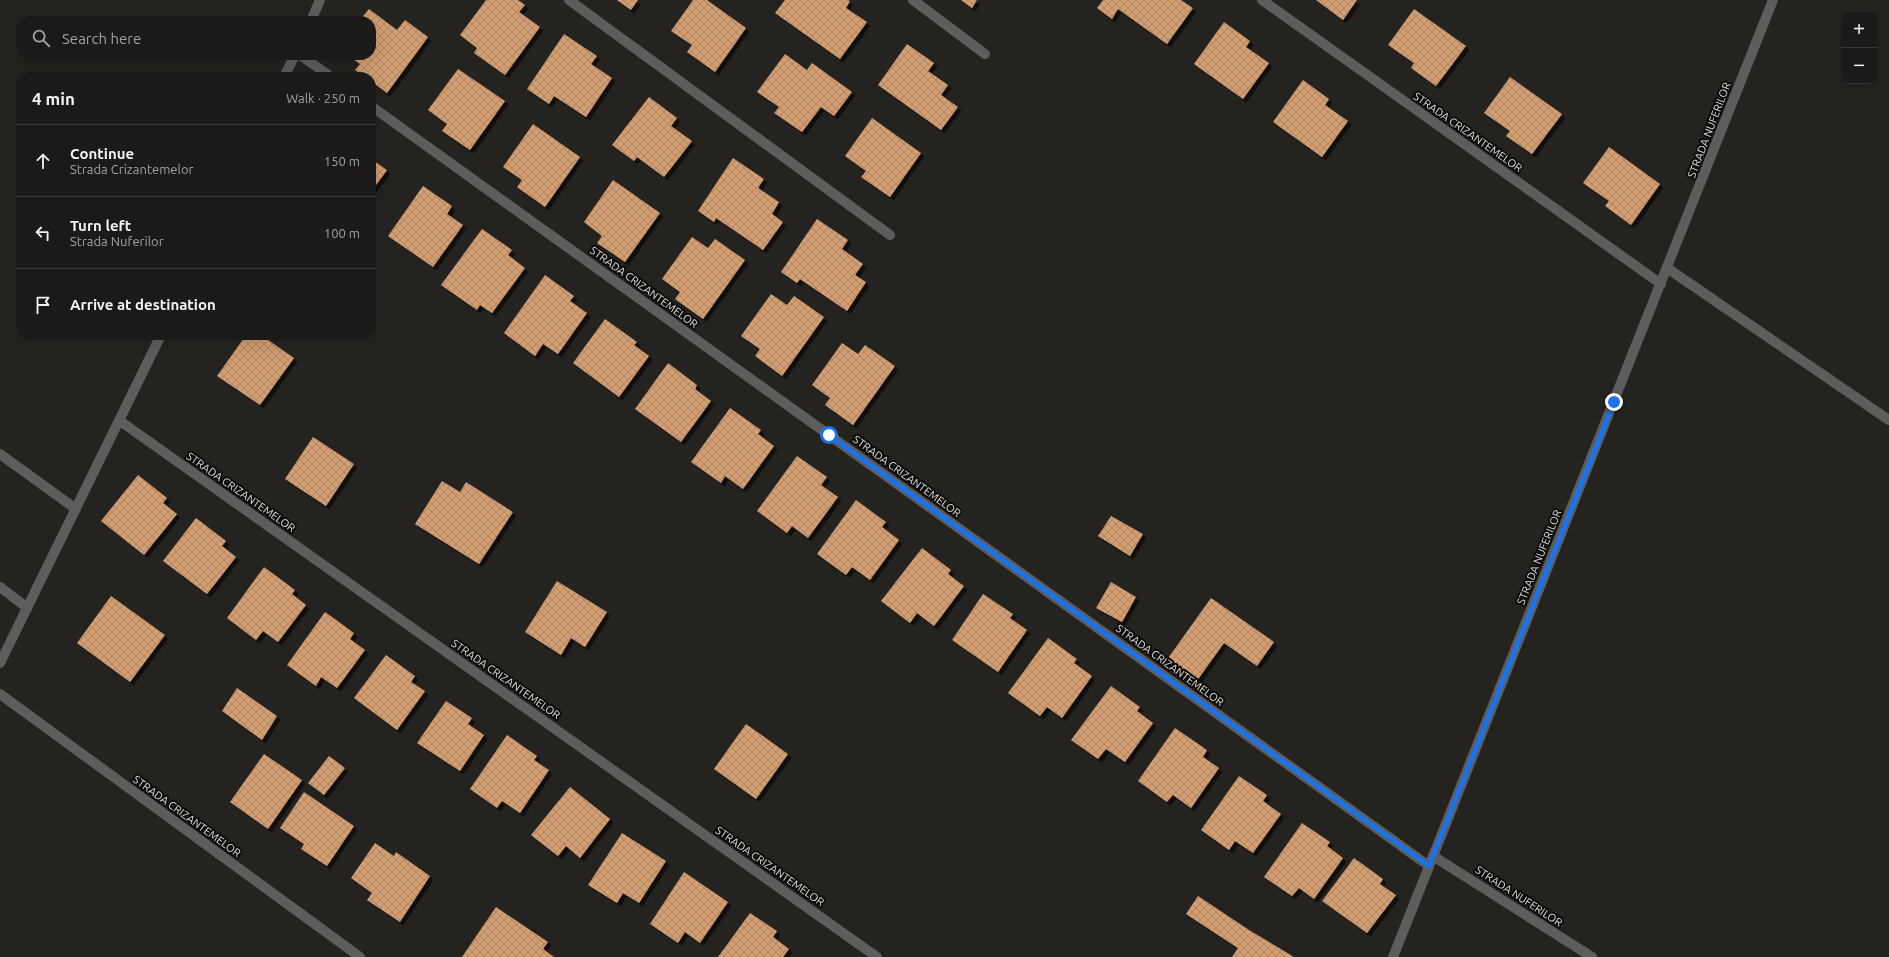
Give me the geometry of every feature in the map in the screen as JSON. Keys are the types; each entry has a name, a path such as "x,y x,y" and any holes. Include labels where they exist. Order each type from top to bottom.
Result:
{"street":[{"path":"313,16 320,0"},
{"path":"569,0 890,235"},
{"path":"912,0 985,54"},
{"name":"STRADA CRIZANTEMELOR","path":"1262,0 1661,284"},
{"name":"STRADA NUFERILOR","path":"1393,957 1773,0"},
{"path":"286,72 292,60"},
{"path":"307,60 324,72"},
{"name":"STRADA CRIZANTEMELOR","path":"376,110 1429,866"},
{"path":"1667,268 1889,420"},
{"path":"0,664 26,607 120,422 159,340"},
{"name":"STRADA CRIZANTEMELOR","path":"120,422 878,957"},
{"path":"0,454 76,508"},
{"path":"0,587 26,607"},
{"name":"STRADA CRIZANTEMELOR","path":"0,694 360,957"},
{"name":"STRADA NUFERILOR","path":"1433,856 1592,957"}],"building":[{"path":"486,0 518,0 525,5 519,12 540,27 505,75 474,53 477,48 460,35"},
{"path":"617,0 638,0 631,10"},
{"path":"693,0 707,0 746,28 715,72 687,52 692,45 671,31"},
{"path":"785,0 848,0 850,1 846,8 867,22 840,59 775,13"},
{"path":"961,0 977,0 972,8"},
{"path":"1103,0 1181,0 1193,8 1167,44 1118,9 1112,19 1097,8"},
{"path":"1316,0 1357,0 1343,20"},
{"path":"369,9 397,30 405,20 428,37 387,93 376,85 376,72 358,72 355,70 360,64 354,60 376,60 376,16 363,16"},
{"path":"1414,9 1466,46 1436,86 1411,68 1414,63 1388,45"},
{"path":"1224,22 1250,41 1246,47 1269,63 1243,99 1194,64"},
{"path":"564,34 597,56 591,64 612,78 586,117 554,96 549,104 527,89"},
{"path":"907,44 934,63 928,71 948,85 941,95 958,107 941,130 878,85"},
{"path":"785,54 807,70 812,63 852,92 834,116 821,107 802,132 774,113 779,107 757,92"},
{"path":"458,69 505,101 470,150 442,131 447,124 428,110"},
{"path":"1510,77 1562,114 1532,154 1506,136 1510,131 1484,113"},
{"path":"1303,80 1329,99 1325,105 1348,121 1322,157 1273,122"},
{"path":"649,97 677,118 671,126 692,141 664,177 637,157 634,161 612,145"},
{"path":"872,118 921,153 890,197 861,177 866,171 845,156"},
{"path":"533,124 580,157 545,207 517,187 522,180 503,167"},
{"path":"1609,147 1660,184 1631,225 1605,206 1609,201 1583,183"},
{"path":"733,158 764,179 758,188 779,202 772,214 783,222 763,250 716,218 714,222 698,211"},
{"path":"376,162 387,170 376,185"},
{"path":"613,180 660,213 625,262 597,243 602,236 584,222"},
{"path":"423,186 452,206 447,214 463,225 433,267 388,236"},
{"path":"817,219 848,240 842,249 863,264 855,275 866,282 847,311 800,279 797,283 781,272"},
{"path":"482,229 512,250 508,255 525,268 492,313 480,305 477,310 441,285"},
{"path":"692,237 708,248 715,239 745,260 703,319 675,299 680,292 662,279"},
{"path":"545,275 574,296 570,301 587,313 558,354 543,344 535,356 504,333"},
{"path":"771,294 787,305 794,296 824,317 782,376 755,356 760,349 741,336"},
{"path":"605,319 637,342 634,345 649,356 619,397 573,363"},
{"path":"242,340 268,340 294,358 260,405 217,376"},
{"path":"842,343 858,354 865,345 895,366 853,425 825,405 830,398 812,385"},
{"path":"668,363 697,385 695,389 711,401 681,442 635,409"},
{"path":"730,408 761,430 758,434 774,446 743,489 725,476 721,483 691,462"},
{"path":"313,437 354,464 326,506 285,479"},
{"path":"797,456 827,477 821,485 838,497 808,538 792,526 787,533 757,511"},
{"path":"138,475 167,498 163,503 177,514 144,555 101,521"},
{"path":"442,481 460,492 466,482 513,512 479,564 415,524"},
{"path":"856,500 886,522 882,527 899,540 870,580 852,567 846,575 817,554"},
{"path":"1111,516 1143,534 1130,556 1098,536"},
{"path":"196,518 226,541 222,546 236,557 207,594 163,561"},
{"path":"922,548 951,570 948,574 964,586 934,626 917,613 910,623 881,601"},
{"path":"264,567 295,590 292,594 306,605 278,642 263,631 256,640 227,618"},
{"path":"557,581 607,612 585,647 571,638 561,655 525,632"},
{"path":"1111,582 1136,597 1122,622 1096,608"},
{"path":"983,594 1013,614 1010,618 1027,630 998,672 952,640"},
{"path":"111,596 165,635 130,682 77,643"},
{"path":"1211,598 1274,642 1257,666 1224,643 1196,682 1166,661"},
{"path":"325,612 354,633 350,639 365,650 337,688 321,677 316,686 287,665"},
{"path":"1048,638 1077,659 1074,663 1092,676 1062,718 1047,707 1040,716 1008,693"},
{"path":"386,655 415,676 411,682 425,691 397,730 354,698"},
{"path":"1111,686 1140,707 1137,711 1153,723 1125,762 1106,749 1098,759 1071,740"},
{"path":"237,688 277,716 262,740 222,711"},
{"path":"446,701 472,718 468,724 484,735 460,771 417,743"},
{"path":"746,724 788,754 756,799 714,769"},
{"path":"1175,728 1207,750 1203,757 1219,768 1191,808 1173,795 1167,802 1138,781"},
{"path":"507,735 537,756 534,760 549,770 520,813 502,801 497,808 470,789"},
{"path":"264,754 302,780 268,829 230,802"},
{"path":"329,756 345,768 324,795 308,783"},
{"path":"1239,776 1267,795 1263,801 1281,814 1253,853 1235,841 1229,850 1201,830"},
{"path":"570,787 610,819 580,858 566,846 558,856 531,835"},
{"path":"304,792 354,826 327,866 301,849 304,844 280,828"},
{"path":"1302,823 1330,842 1327,846 1343,858 1314,899 1299,888 1292,896 1264,877"},
{"path":"622,833 666,861 639,903 623,893 617,903 588,885"},
{"path":"375,843 394,856 396,852 430,876 400,922 367,900 372,893 351,878"},
{"path":"1354,858 1383,879 1380,884 1396,895 1367,933 1322,901"},
{"path":"684,872 728,902 700,943 685,932 678,943 650,924"},
{"path":"1198,896 1249,930 1294,957 1232,957 1238,948 1186,914"},
{"path":"496,907 548,942 543,949 554,957 462,957"},
{"path":"750,913 777,931 773,937 789,949 783,957 718,957"}],"route":[{"path":"829,435 1429,866 1614,402"}]}
